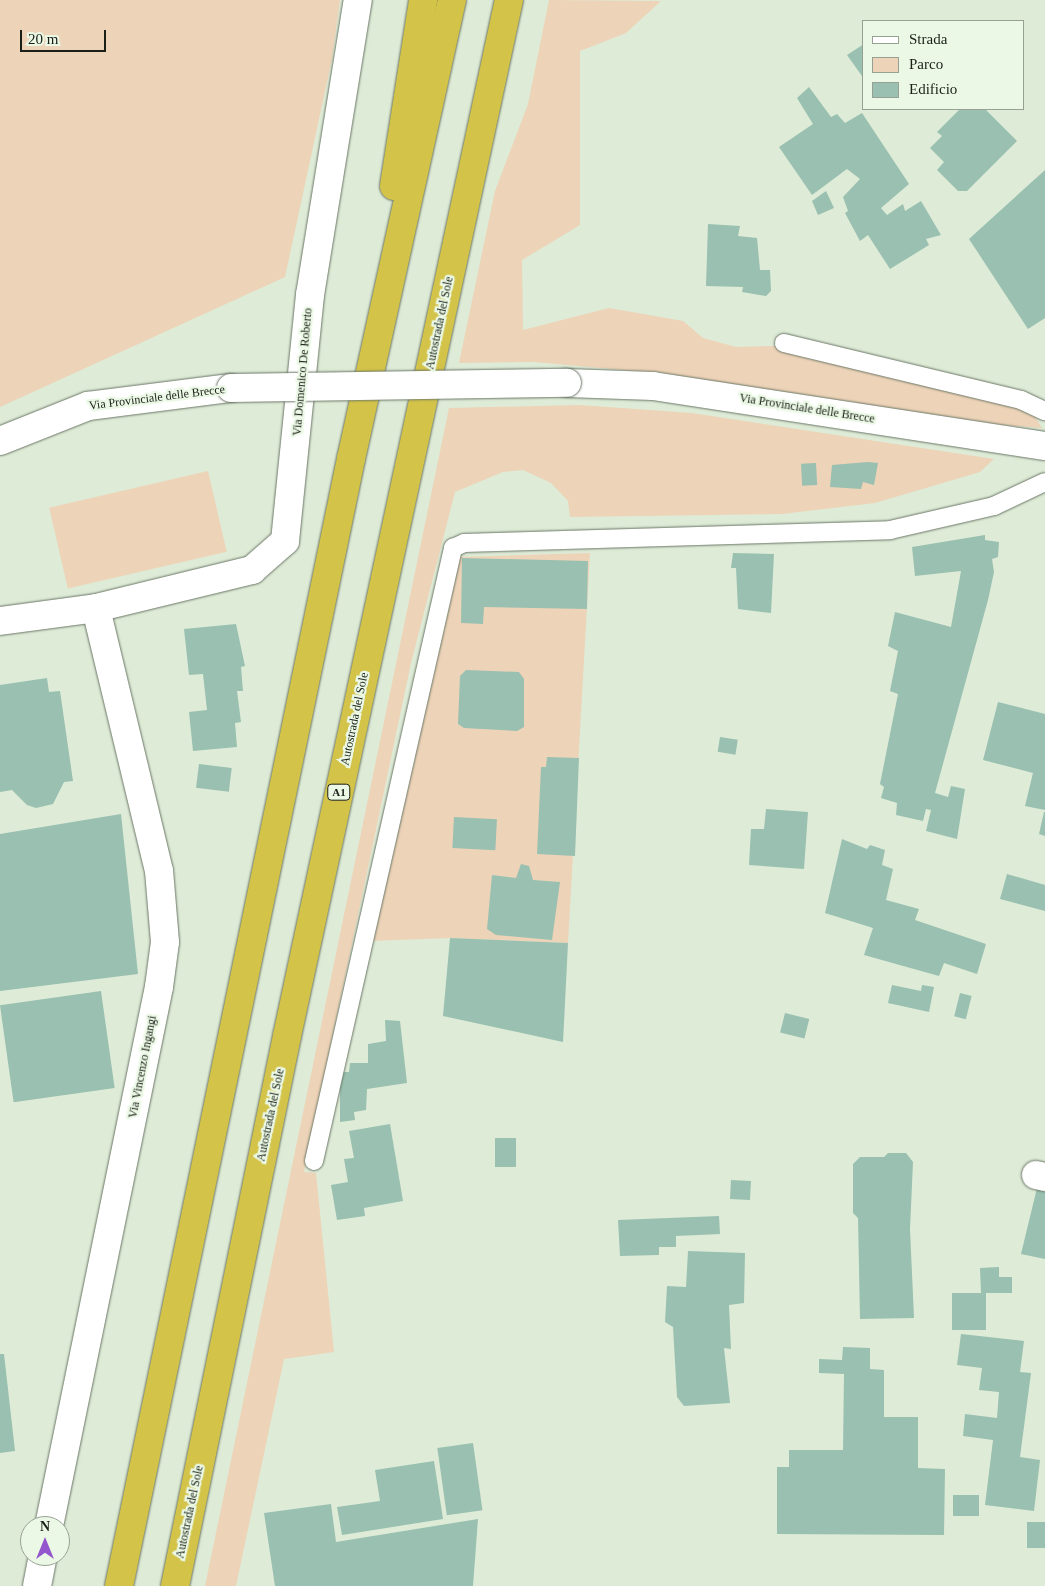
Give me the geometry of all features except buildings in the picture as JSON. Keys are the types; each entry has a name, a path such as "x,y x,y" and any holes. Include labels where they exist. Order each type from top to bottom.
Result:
{"highway":[{"path":"351,459 423,0"},
{"path":"119,1586 351,459 452,0"},
{"name":"Autostrada del Sole","path":"175,1586 289,1027 509,0"}],"street":[{"name":"Via Domenico De Roberto","path":"96,608 252,570 285,541 310,295 358,0"},
{"name":"Via Provinciale delle Brecce","path":"0,441 88,406 231,388 567,383 653,386 1045,446"},
{"path":"0,621 96,608"},
{"name":"Via Vincenzo Ingangi","path":"51,1516 158,996 165,942 159,871 96,608"},
{"path":"37,1586 41,1566"}],"lane":[{"path":"784,343 1021,400 1045,411"},
{"path":"314,1161 453,548 464,544 890,530 994,506 1045,482"}],"green space":[{"path":"0,0 340,0 332,59 285,277 0,407"},
{"path":"549,0 661,1 626,33 580,51 580,225 522,260 523,330 609,308 683,321 703,338 736,347 775,346 1023,406 1032,412 1042,428 959,422 623,370 534,362 459,363 495,191 528,104"},
{"path":"579,405 692,413 994,459 980,472 875,503 782,514 570,517 568,501 551,483 523,470 503,472 455,492 411,663 304,1172 316,1173 334,1352 284,1359 236,1586 205,1586 449,408"},
{"path":"208,471 227,552 68,589 49,508"},
{"path":"590,553 568,943 450,938 370,941 457,557"}]}
